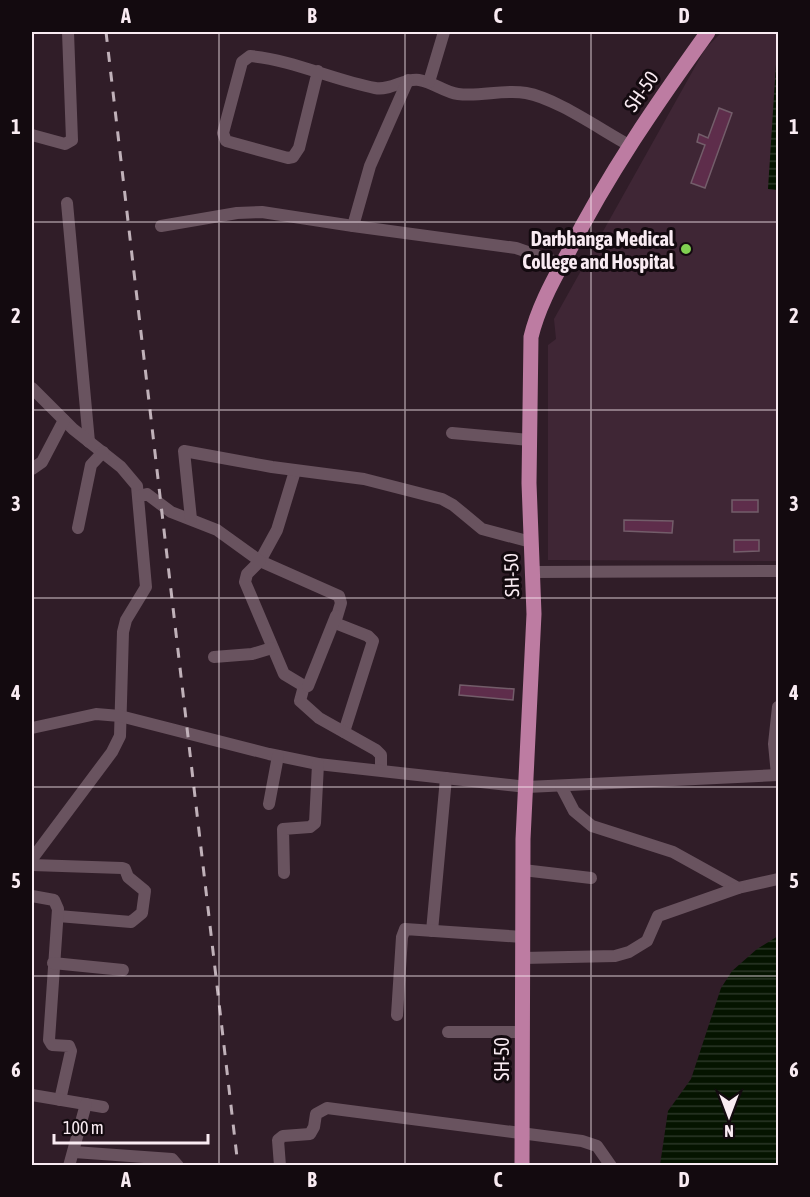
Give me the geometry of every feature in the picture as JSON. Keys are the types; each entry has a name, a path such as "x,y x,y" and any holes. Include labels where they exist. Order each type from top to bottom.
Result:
{"main road":[{"name":"SH-50","path":"522,1166 523,870 534,614 529,440 531,337 534,323 562,264 629,145 708,32"}],"street":[{"path":"32,135 65,144 72,140 68,32"},
{"path":"429,82 444,32"},
{"path":"318,71 299,148 293,157 288,158 226,141 223,133 245,57 257,56 318,71 375,88 385,88 408,80 429,82 458,94 507,91 529,93 549,101 629,145"},
{"path":"353,226 370,166 408,80"},
{"path":"67,203 89,442"},
{"path":"161,226 237,213 262,212 516,248 562,264"},
{"path":"32,388 64,420 131,477 139,496 146,587 126,620 123,632 120,736 112,752 32,859"},
{"path":"32,469 42,462 64,420"},
{"path":"452,433 529,440"},
{"path":"191,519 184,451 296,471 364,479 442,499 482,529 531,542"},
{"path":"78,528 91,465 103,452"},
{"path":"296,471 277,530 260,561 247,574 245,582 284,674 304,686 301,703 381,755 381,770"},
{"path":"139,496 147,495 171,512 217,530 260,561 339,596 341,603 308,686"},
{"path":"532,572 778,572"},
{"path":"336,616 338,626 368,636 373,641 344,732"},
{"path":"214,657 252,654 272,648"},
{"path":"32,728 96,714 120,716 318,764 527,787 778,775 774,744 778,707"},
{"path":"269,804 278,756"},
{"path":"284,873 283,829 310,827 315,823 318,764"},
{"path":"432,931 446,778"},
{"path":"561,786 574,811 592,826 673,852 738,888"},
{"path":"32,865 122,868 125,869 128,877 145,891 142,913 131,922 58,916"},
{"path":"523,870 591,878"},
{"path":"522,957 615,956 629,952 651,936 658,916 738,888 778,879"},
{"path":"32,896 54,900 58,916 49,1043 69,1046 71,1051 60,1100"},
{"path":"397,1015 403,932 410,928 522,938"},
{"path":"53,963 123,970"},
{"path":"448,1032 522,1032"},
{"path":"32,1095 103,1107"},
{"path":"69,1166 86,1104"},
{"path":"280,1166 278,1140 283,1136 309,1134 313,1131 316,1114 322,1108 591,1143 601,1150 611,1166"},
{"path":"74,1152 137,1160 172,1159 178,1166"}],"shaded area":[{"name":"Darbhanga Medical College and Hospital","path":"722,32 778,32 778,561 548,560 548,345 556,339 554,319 705,49"},
{"path":"778,33 778,190 768,189"},
{"path":"778,936 778,1165 660,1165 668,1111 691,1079 721,988 732,971 757,949"}],"building":[{"path":"719,108 732,113 705,188 691,183 705,145 697,142 699,134 708,138"},
{"path":"732,500 758,500 758,512 732,512"},
{"path":"624,520 673,521 672,533 624,531"},
{"path":"734,540 759,540 759,551 734,552"},
{"path":"460,685 514,689 513,700 459,695"}],"railway":[{"path":"106,32 238,1166"}],"place":[{"name":"Darbhanga Medical College and Hospital","path":"686,249"}]}
